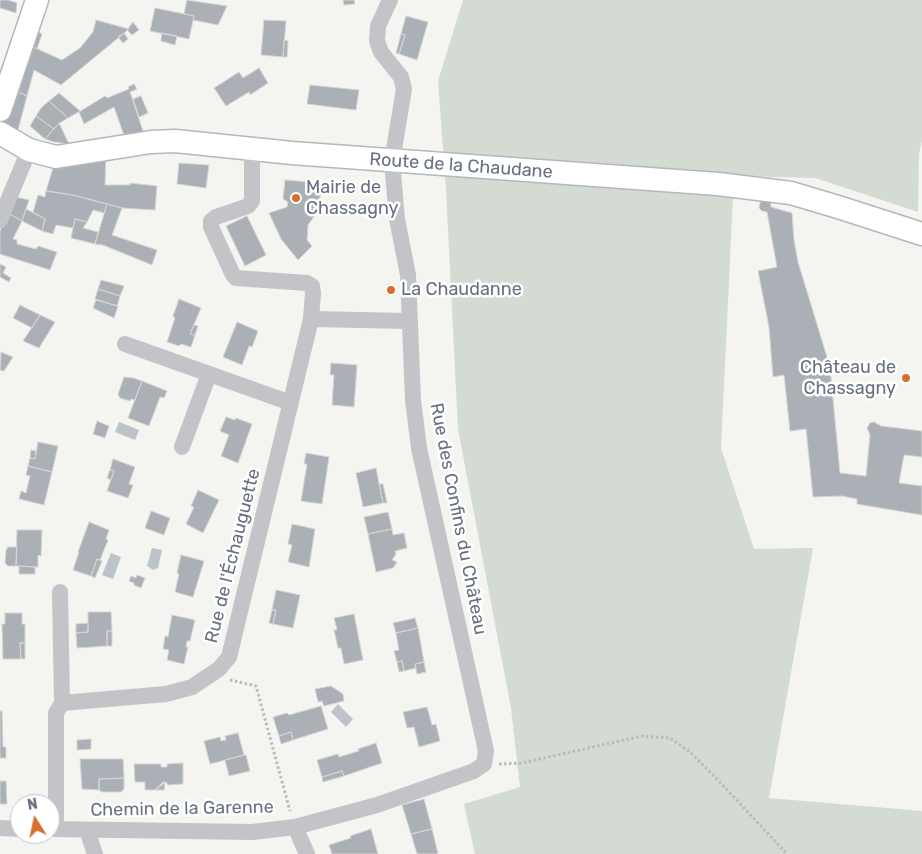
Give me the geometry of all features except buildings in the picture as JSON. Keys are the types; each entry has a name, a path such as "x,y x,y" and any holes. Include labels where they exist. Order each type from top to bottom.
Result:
{"street":[{"path":"0,110 37,0"},
{"name":"Rue des Confins du Château","path":"390,0 378,26 377,41 381,52 401,77 404,89 392,160 397,219 408,275 413,400 419,448 486,751 484,764"},
{"name":"Route de la Chaudane","path":"0,132 29,150 56,157 166,141 718,184 791,193 922,234"},
{"name":"Rue de l'Échauguette","path":"62,703 166,694 192,687 219,670 229,656 292,403 311,320 314,293 312,286 307,283 236,278 233,276 211,227 211,221 216,217 248,206 252,201 252,149"},
{"path":"0,220 29,150"},
{"path":"311,320 409,321"},
{"path":"125,344 292,403"},
{"path":"182,447 209,374"},
{"path":"54,794 56,713 62,703 60,592"},
{"name":"Chemin de la Garenne","path":"60,829 252,832 295,827 377,805 474,771 484,764"},
{"path":"295,827 307,854"},
{"path":"87,830 95,854"}],"path":[{"path":"219,670 232,682 256,686 295,827"},
{"path":"484,764 522,763 642,736 670,738 689,751 787,854"}],"shaded area":[{"path":"463,0 922,0 922,141 919,154 918,212 815,178 734,176 721,448 754,549 813,548 769,798 922,811 922,854 475,854 464,804 520,787 511,708 458,429 446,189 438,81"},
{"path":"119,422 139,430 135,440 115,432"},
{"path":"152,548 162,550 158,568 153,570 147,566"},
{"path":"111,553 121,557 113,579 102,575"},
{"path":"338,704 353,719 346,727 331,712"}],"place":[{"name":"Mairie de Chassagny","path":"296,198"},
{"name":"La Chaudanne","path":"391,290"},
{"name":"Château de Chassagny","path":"906,378"}]}
